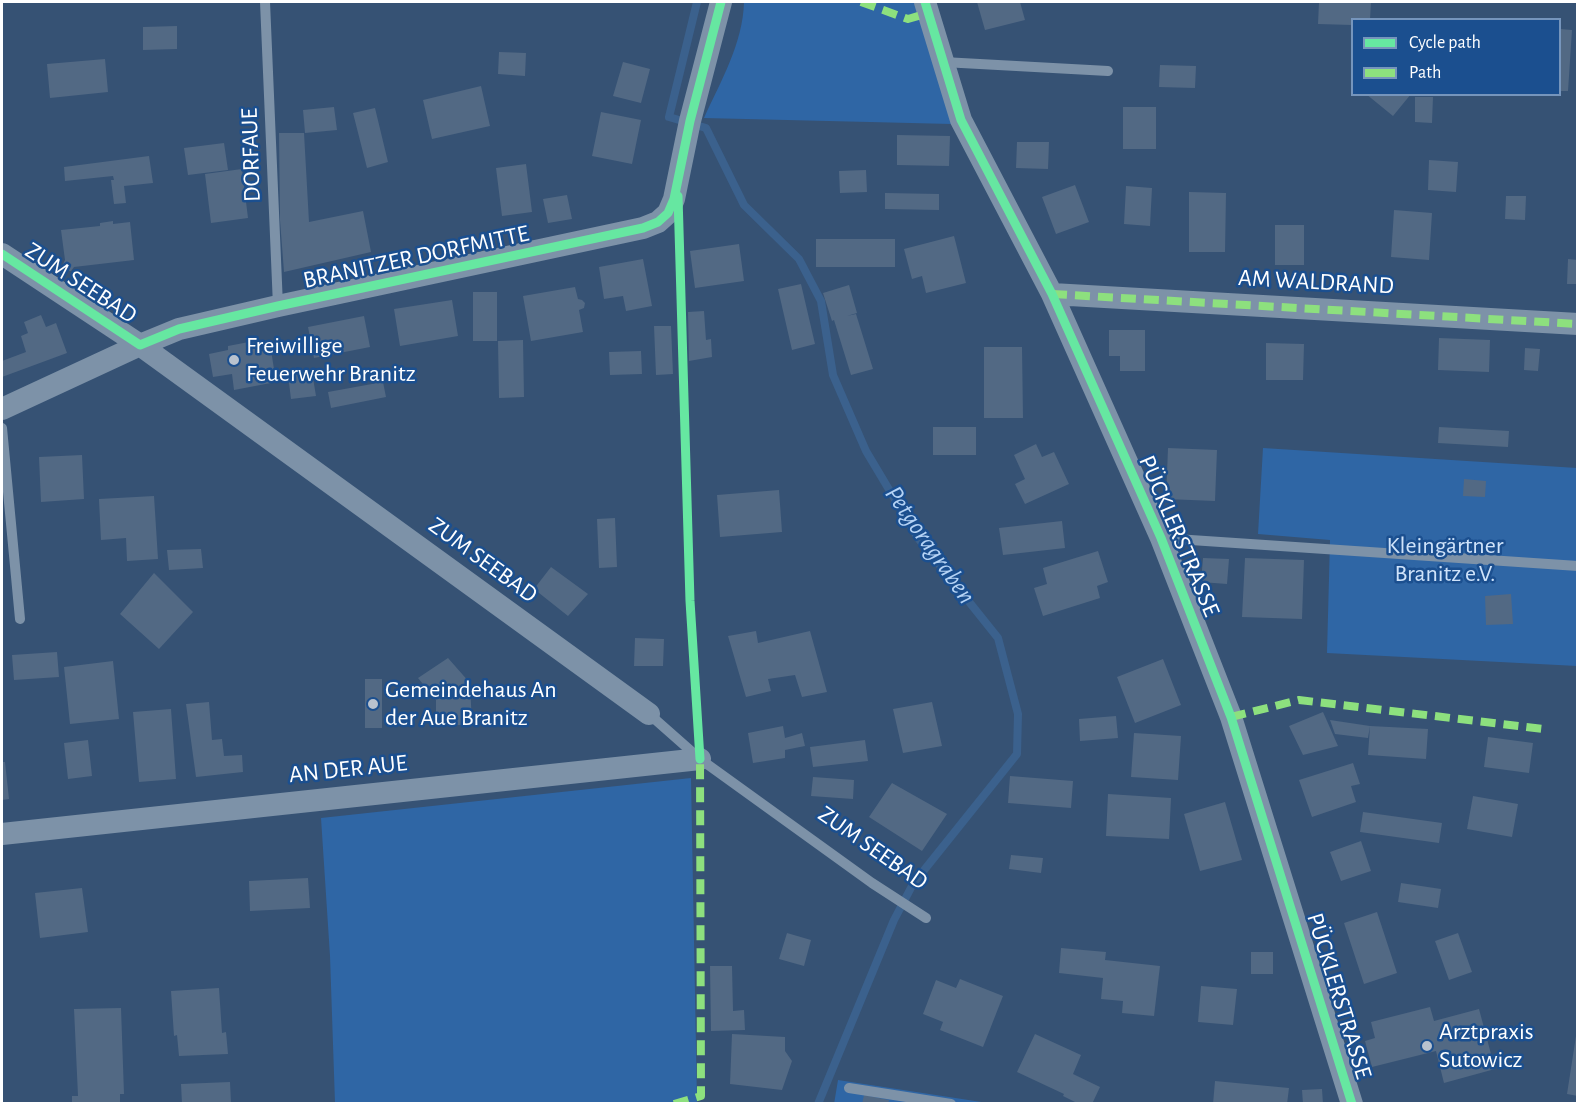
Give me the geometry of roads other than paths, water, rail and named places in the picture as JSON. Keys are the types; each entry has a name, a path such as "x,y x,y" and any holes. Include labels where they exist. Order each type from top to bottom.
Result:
{"street":[{"name":"BRANITZER DORFMITTE","path":"2,409 179,329 643,228 657,222 668,213 674,199 688,131 721,2"},
{"name":"PÜCKLERSTRASSE","path":"925,2 961,120 1052,294 1161,538 1243,750 1352,1104"},
{"name":"ZUM SEEBAD","path":"2,254 140,345 649,714"},
{"name":"AM WALDRAND","path":"1052,294 1578,324"},
{"name":"AN DER AUE","path":"2,834 700,759"}],"lane":[{"name":"DORFAUE","path":"265,2 278,306"},
{"path":"943,62 1108,71"},
{"path":"2,428 20,619"},
{"path":"1161,538 1578,566"},
{"name":"ZUM SEEBAD","path":"649,714 700,759 872,883 926,918"},
{"path":"849,1088 951,1104"}],"waterway":[{"name":"Petgoragraben","path":"697,2 669,117 706,128 744,205 799,259 821,301 833,375 866,451 918,538 998,638 1018,714 1017,754 913,884 894,920 818,1104"}],"place":[{"name":"Freiwillige Feuerwehr Branitz","path":"234,360"},
{"name":"Gemeindehaus An der Aue Branitz","path":"373,704"},
{"name":"Arztpraxis Sutowicz","path":"1427,1046"}],"park label":[{"name":"Kleingärtner Branitz e.V.","path":"1445,560"}]}
